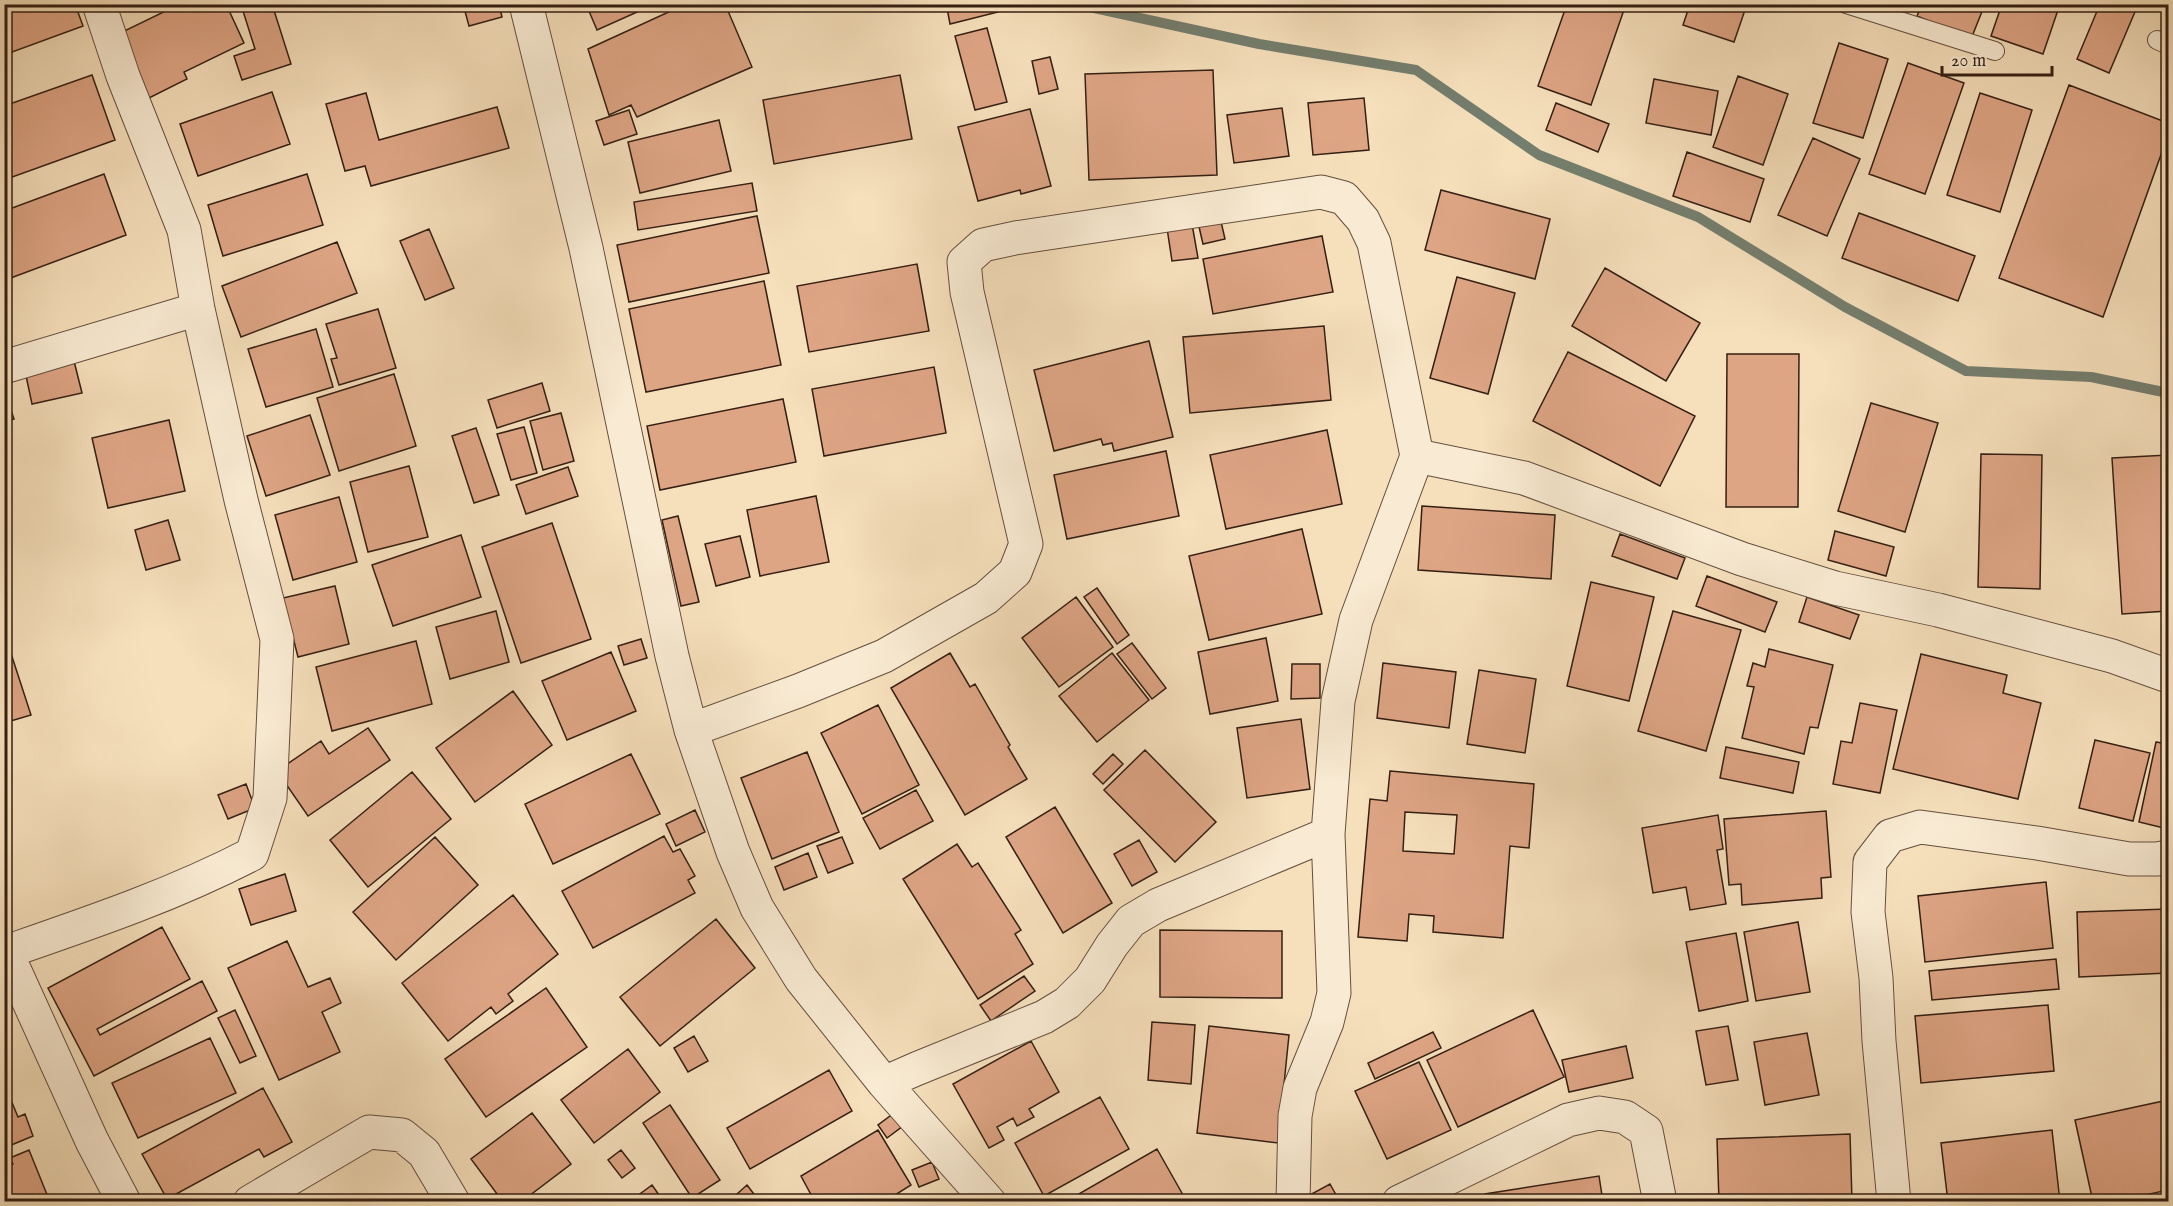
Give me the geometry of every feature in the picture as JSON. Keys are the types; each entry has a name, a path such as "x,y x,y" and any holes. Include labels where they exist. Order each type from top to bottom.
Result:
{"street":[{"path":"99,4 123,76 184,230 198,309 241,500 277,639 270,798 252,854 204,879 123,912 5,949 92,1141 124,1202"},
{"path":"526,4 586,248 670,644 691,730 733,852 757,908 801,978 884,1083 989,1202"},
{"path":"691,730 798,691 884,656 986,598 1015,572 1026,544 967,292 964,262 983,245 1015,238 1321,192 1344,198 1363,220 1374,243 1417,456 1356,620 1338,701 1328,834 1334,993 1327,1022 1300,1088 1295,1116 1293,1202"},
{"path":"4,368 198,309"},
{"path":"1417,456 1524,478 1742,559 1834,588 1938,610 2101,653 2169,676"},
{"path":"1893,1202 1876,978 1868,912 1870,862 1890,836 1920,827 2037,843 2129,859 2157,860 2169,857"},
{"path":"884,1083 1044,1017 1067,1003 1090,980 1112,945 1131,921 1158,905 1328,834"},
{"path":"1399,1202 1568,1120 1599,1113 1625,1117 1646,1131 1659,1202"},
{"path":"250,1202 369,1132 402,1135 424,1153 453,1202"}],"lane":[{"path":"1846,4 1995,51"}],"building":[{"path":"4,4 75,4 83,26 4,55"},
{"path":"180,4 226,4 244,43 184,72 187,79 149,98 118,34"},
{"path":"264,4 272,4 291,64 242,80 234,56 255,49 243,11"},
{"path":"463,4 499,4 502,17 469,26"},
{"path":"586,4 655,4 597,30"},
{"path":"686,4 725,4 752,67 637,117 631,105 609,115 588,49"},
{"path":"963,4 996,4 998,12 950,24 947,8"},
{"path":"1567,4 1626,4 1591,105 1538,86"},
{"path":"1690,4 1747,4 1734,42 1683,25"},
{"path":"1922,4 1985,4 1971,39 1917,16"},
{"path":"2002,4 2060,4 2043,54 1991,36"},
{"path":"2100,4 2132,4 2137,7 2109,73 2077,59"},
{"path":"987,28 1007,102 975,110 955,36"},
{"path":"1839,43 1888,59 1863,138 1813,123"},
{"path":"1050,57 1058,89 1039,94 1032,61"},
{"path":"1908,63 1964,83 1925,194 1869,174"},
{"path":"1213,70 1217,175 1089,180 1085,74"},
{"path":"92,75 115,140 4,180 4,106"},
{"path":"900,75 912,139 774,164 763,100"},
{"path":"1738,76 1788,94 1763,165 1713,147"},
{"path":"1654,79 1718,91 1711,135 1646,123"},
{"path":"2069,85 2168,123 2168,135 2103,317 1999,278"},
{"path":"272,92 290,144 198,176 180,124"},
{"path":"366,93 379,140 497,107 509,148 371,186 365,166 345,171 326,104"},
{"path":"1980,93 2032,110 2000,212 1947,195"},
{"path":"1364,98 1369,150 1313,155 1308,103"},
{"path":"1556,103 1609,124 1598,152 1546,130"},
{"path":"1282,108 1289,156 1234,163 1227,115"},
{"path":"1030,109 1051,186 1021,194 1020,190 978,201 958,127"},
{"path":"629,110 637,134 604,145 596,121"},
{"path":"719,120 731,171 640,193 628,142"},
{"path":"1813,138 1860,159 1827,236 1778,215"},
{"path":"1687,152 1764,179 1750,222 1673,196"},
{"path":"104,174 126,235 8,279 4,268 4,211"},
{"path":"307,174 323,225 223,256 208,205"},
{"path":"752,183 757,211 638,230 634,202"},
{"path":"1441,190 1550,219 1535,279 1425,250"},
{"path":"1219,213 1225,239 1203,244 1197,218"},
{"path":"1859,213 1975,256 1958,301 1842,258"},
{"path":"757,216 769,273 629,302 617,245"},
{"path":"1192,224 1198,258 1172,261 1167,228"},
{"path":"429,229 454,288 425,300 400,241"},
{"path":"1322,236 1333,292 1213,314 1203,259"},
{"path":"337,242 357,293 241,337 222,286"},
{"path":"917,264 929,331 809,352 797,286"},
{"path":"1605,268 1700,323 1666,381 1572,326"},
{"path":"1457,277 1515,293 1488,394 1430,378"},
{"path":"764,281 781,365 646,392 629,309"},
{"path":"378,309 396,368 339,385 331,359 337,358 326,324"},
{"path":"1324,326 1331,400 1190,413 1183,337"},
{"path":"316,329 333,387 266,407 248,349"},
{"path":"1149,341 1173,437 1114,451 1112,443 1103,445 1101,439 1054,451 1034,370"},
{"path":"1568,352 1695,416 1660,486 1533,421"},
{"path":"1727,354 1799,354 1798,507 1726,507"},
{"path":"74,361 82,393 32,404 25,371"},
{"path":"934,367 946,433 824,456 812,389"},
{"path":"394,374 416,446 339,471 317,398"},
{"path":"542,383 550,411 497,428 488,400"},
{"path":"4,390 14,419 4,422"},
{"path":"783,399 796,462 660,490 647,426"},
{"path":"1871,403 1938,423 1905,532 1838,511"},
{"path":"561,413 574,461 543,470 530,421"},
{"path":"310,415 330,475 266,496 247,436"},
{"path":"169,420 185,491 108,508 92,438"},
{"path":"524,427 537,473 511,480 497,434"},
{"path":"476,428 499,495 474,503 452,436"},
{"path":"1327,430 1342,504 1226,529 1210,455"},
{"path":"1166,451 1179,516 1067,539 1054,475"},
{"path":"1981,454 2042,455 2040,589 1978,587"},
{"path":"2168,455 2168,611 2122,614 2112,458"},
{"path":"409,466 428,537 368,552 350,482"},
{"path":"568,467 578,496 526,514 516,485"},
{"path":"816,496 829,562 760,576 747,510"},
{"path":"339,497 357,562 293,580 275,515"},
{"path":"1422,506 1555,515 1551,579 1418,570"},
{"path":"678,516 699,602 681,606 662,520"},
{"path":"168,520 180,560 146,570 135,530"},
{"path":"552,523 591,639 521,663 482,547"},
{"path":"1302,529 1322,614 1209,640 1189,556"},
{"path":"1835,531 1894,547 1886,576 1828,560"},
{"path":"1620,534 1685,558 1677,579 1612,556"},
{"path":"461,535 481,597 393,626 372,565"},
{"path":"740,536 750,577 716,586 705,544"},
{"path":"1707,576 1777,602 1765,632 1696,606"},
{"path":"1591,582 1654,597 1629,701 1567,686"},
{"path":"335,586 349,644 298,657 283,598"},
{"path":"1097,588 1129,635 1117,644 1084,597"},
{"path":"1076,597 1113,647 1059,687 1022,638"},
{"path":"1807,597 1859,615 1850,639 1799,622"},
{"path":"496,611 509,662 450,679 436,627"},
{"path":"1673,611 1741,630 1706,751 1638,731"},
{"path":"4,632 31,715 4,723"},
{"path":"1266,638 1278,701 1210,714 1198,652"},
{"path":"641,639 647,658 624,665 618,646"},
{"path":"416,641 432,704 332,731 316,667"},
{"path":"1132,643 1166,688 1152,699 1117,654"},
{"path":"1769,649 1833,665 1818,728 1810,727 1804,754 1742,738 1754,687 1747,686 1753,663 1765,667"},
{"path":"611,652 636,711 567,740 542,681"},
{"path":"950,653 970,687 975,684 1027,779 965,815 891,688"},
{"path":"1112,653 1149,700 1097,742 1059,696"},
{"path":"1921,654 2007,675 2003,693 2041,703 2018,799 1893,769"},
{"path":"1383,663 1456,672 1449,728 1377,718"},
{"path":"1292,664 1320,664 1320,698 1291,699"},
{"path":"1479,670 1536,679 1525,753 1467,744"},
{"path":"513,691 552,745 475,802 436,748"},
{"path":"1860,703 1897,710 1880,793 1833,784 1841,741 1852,743"},
{"path":"878,705 919,785 862,814 821,733"},
{"path":"1301,719 1310,789 1247,798 1237,728"},
{"path":"368,728 390,760 308,816 277,771 321,741 329,754"},
{"path":"2095,740 2150,753 2133,821 2079,808"},
{"path":"2156,742 2168,744 2168,829 2139,822"},
{"path":"1726,747 1799,762 1793,793 1720,778"},
{"path":"1145,750 1216,822 1175,862 1104,790"},
{"path":"807,752 839,832 772,859 741,778"},
{"path":"631,754 660,814 553,864 525,804"},
{"path":"1113,754 1123,764 1103,784 1093,774"},
{"path":"1390,771 1534,784 1529,848 1510,846 1503,938 1433,932 1434,916 1409,914 1407,941 1358,937 1370,799 1387,801","holes":["1405,812 1457,815 1454,854 1403,851"]},
{"path":"412,772 451,819 368,887 330,840"},
{"path":"246,784 255,808 228,819 218,795"},
{"path":"916,790 933,821 880,849 863,818"},
{"path":"1055,807 1112,903 1063,933 1006,837"},
{"path":"695,810 705,832 676,846 666,824"},
{"path":"1826,811 1831,877 1821,878 1822,898 1742,905 1741,884 1729,885 1724,819"},
{"path":"1718,815 1723,849 1717,850 1726,904 1690,910 1686,887 1653,893 1642,828"},
{"path":"664,836 673,852 680,849 695,876 688,880 695,893 593,948 562,891"},
{"path":"435,837 478,885 396,960 353,912"},
{"path":"842,837 853,863 828,873 817,846"},
{"path":"1139,840 1157,872 1132,886 1114,854"},
{"path":"957,844 972,867 978,863 1021,930 1015,934 1033,964 978,999 903,879"},
{"path":"808,853 817,877 784,890 775,867"},
{"path":"285,874 296,911 251,925 239,889"},
{"path":"2046,882 2053,948 1925,962 1918,896"},
{"path":"513,895 558,954 508,994 513,1001 496,1014 491,1007 448,1041 402,983"},
{"path":"2168,909 2168,973 2079,977 2077,912"},
{"path":"716,919 755,968 660,1046 620,997"},
{"path":"1798,922 1810,992 1756,1001 1744,932"},
{"path":"162,927 190,979 97,1029 100,1035 202,981 217,1011 94,1076 48,988"},
{"path":"1160,930 1282,931 1282,998 1160,997"},
{"path":"1736,933 1748,1001 1699,1011 1686,942"},
{"path":"287,941 308,987 330,978 341,1003 322,1012 340,1052 279,1080 228,968"},
{"path":"2056,959 2059,989 1932,1000 1929,971"},
{"path":"1024,976 1035,991 991,1021 980,1005"},
{"path":"546,988 587,1047 486,1117 445,1059"},
{"path":"2048,1005 2054,1071 1921,1083 1915,1016"},
{"path":"235,1010 256,1056 240,1063 218,1018"},
{"path":"1533,1010 1564,1077 1458,1127 1427,1060"},
{"path":"1152,1022 1195,1025 1191,1084 1148,1080"},
{"path":"1209,1026 1289,1035 1278,1143 1197,1133"},
{"path":"1728,1026 1738,1080 1706,1085 1696,1031"},
{"path":"1433,1032 1441,1048 1375,1079 1368,1063"},
{"path":"1807,1033 1819,1095 1765,1105 1754,1042"},
{"path":"694,1036 708,1061 688,1072 674,1048"},
{"path":"210,1038 236,1093 138,1138 112,1083"},
{"path":"1031,1041 1059,1092 1029,1109 1034,1117 1017,1126 1013,1118 997,1127 1004,1140 989,1148 953,1084"},
{"path":"1626,1046 1633,1078 1569,1092 1562,1060"},
{"path":"628,1049 660,1092 594,1143 561,1100"},
{"path":"1419,1062 1451,1130 1387,1159 1355,1091"},
{"path":"829,1070 852,1111 750,1169 727,1128"},
{"path":"6,1088 18,1117 25,1114 33,1136 4,1148"},
{"path":"263,1088 292,1142 264,1157 259,1149 167,1199 142,1154"},
{"path":"1100,1097 1129,1149 1044,1196 1015,1143"},
{"path":"2168,1100 2168,1190 2114,1202 2093,1202 2075,1120"},
{"path":"670,1105 720,1180 692,1198 643,1123"},
{"path":"532,1113 571,1164 521,1202 503,1202 471,1159"},
{"path":"894,1113 903,1126 887,1138 878,1125"},
{"path":"878,1130 911,1185 884,1202 815,1202 801,1176"},
{"path":"2052,1130 2060,1202 1948,1202 1941,1143"},
{"path":"1850,1134 1852,1201 1719,1202 1717,1139"},
{"path":"1157,1149 1187,1202 1081,1202 1077,1195"},
{"path":"29,1150 50,1202 4,1202 4,1168 13,1164 10,1158"},
{"path":"621,1150 635,1168 622,1178 608,1160"},
{"path":"932,1162 939,1179 919,1187 912,1170"},
{"path":"1599,1176 1603,1202 1486,1202 1485,1194"},
{"path":"1330,1184 1340,1202 1308,1202 1306,1197"},
{"path":"652,1185 664,1202 629,1202"},
{"path":"747,1185 760,1202 728,1202"}],"waterway":[{"path":"1076,4 1259,44 1416,70 1539,155 1698,217 1845,307 1966,371 2091,377 2168,393"}]}
